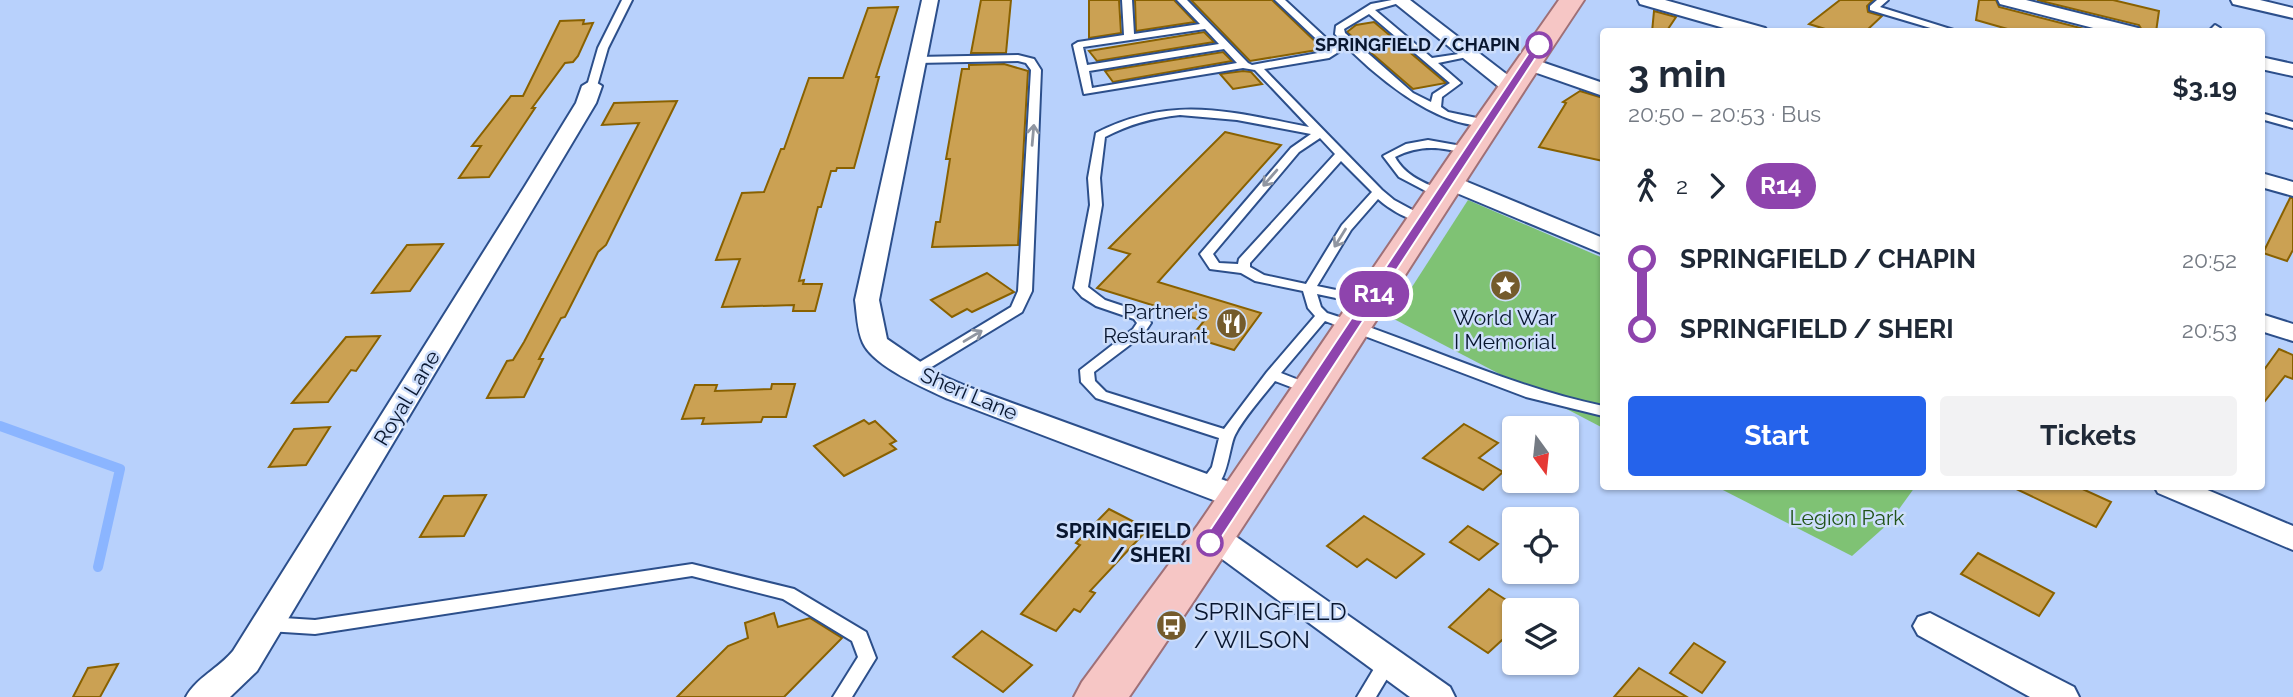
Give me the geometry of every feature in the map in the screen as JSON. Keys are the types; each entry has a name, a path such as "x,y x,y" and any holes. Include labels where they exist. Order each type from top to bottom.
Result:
{"main road":[{"path":"1100,697 1214,537 1223,492 1311,390 1348,314 1453,174 1572,0"}],"street":[{"name":"Sheri Lane","path":"930,0 867,300 876,342 915,371 958,393 1223,492"},
{"path":"1646,0 1745,28"},
{"path":"2007,0 2116,28"},
{"path":"2239,0 2293,13"},
{"path":"1400,1 1469,54 1519,75 1600,89"},
{"path":"2265,64 2293,70"},
{"name":"Royal Lane","path":"204,697 234,674 268,624 586,103 592,86"},
{"path":"1453,174 1600,246"},
{"path":"2265,181 2293,189"},
{"path":"2265,323 2293,333"},
{"path":"2178,490 2293,539"},
{"path":"1214,537 1437,697"},
{"path":"1930,626 2061,697"}],"lane":[{"path":"592,86 603,48 627,0"},
{"path":"1127,0 1129,37"},
{"path":"1182,0 1244,65"},
{"path":"1207,26 1077,45 1088,92 1244,65 1258,68 1329,55 1335,51 1280,0"},
{"path":"1883,0 1873,8 1942,28"},
{"path":"1400,1 1374,6 1339,28 1339,34 1409,95 1445,115 1453,174"},
{"path":"1370,10 1456,83 1437,96 1436,108"},
{"path":"1083,69 1226,46"},
{"path":"1430,61 1469,54"},
{"path":"915,371 1017,309 1025,291 1036,70 1030,61 1018,58 917,61"},
{"path":"1258,68 1390,203 1453,174"},
{"path":"1227,435 1101,395 1088,382 1087,370 1138,332 1144,323 1139,316 1104,306 1081,288 1096,205 1094,178 1100,135 1123,123 1173,111 1211,113 1321,133"},
{"path":"2265,117 2293,125"},
{"path":"1321,133 1295,150 1206,254 1215,266 1244,269 1260,278 1308,289 1348,314 1493,380 1576,407 1600,411"},
{"path":"1430,141 1453,174 1412,182 1393,166 1389,156 1407,146 1430,141"},
{"path":"1244,269 1244,262 1341,154"},
{"path":"1308,289 1346,228 1378,192"},
{"path":"1308,289 1315,308 1348,314"},
{"path":"1223,492 1220,468 1227,435 1272,375 1348,314"},
{"path":"1272,375 1311,390"},
{"path":"268,624 315,627 692,570 788,594 860,637 867,658 842,697"},
{"path":"1366,697 1388,662"}],"green space":[{"path":"1468,200 1600,257 1600,426 1392,318"},
{"name":"Legion Park","path":"1723,490 1913,490 1889,523 1852,556"}],"building":[{"path":"981,0 1011,0 1006,53 971,53"},
{"path":"1089,0 1119,0 1121,33 1089,38"},
{"path":"1135,0 1174,0 1195,22 1136,31"},
{"path":"1191,0 1272,0 1323,49 1250,61"},
{"path":"1840,0 1873,0 1867,6 1868,12 1882,16 1869,28 1822,28 1809,24"},
{"path":"1979,0 1996,0 1999,7 2080,28 2004,28 1976,20"},
{"path":"2037,0 2113,0 2159,11 2157,28 2141,28 2139,25"},
{"path":"898,7 876,77 879,77 854,168 837,168 836,171 831,171 821,207 818,207 799,281 804,280 803,284 822,284 815,311 793,311 794,305 722,307 740,259 716,260 742,193 764,192 781,149 784,149 809,78 843,78 868,8"},
{"path":"1654,11 1676,17 1669,28 1652,28"},
{"path":"584,20 583,24 593,23 578,56 573,62 565,63 532,108 535,108 489,177 459,178 481,146 472,146 511,96 523,96 560,21"},
{"path":"1374,22 1446,83 1413,89 1347,32 1356,25"},
{"path":"1204,32 1214,42 1097,61 1089,51"},
{"path":"1223,52 1232,61 1113,82 1105,71"},
{"path":"1004,64 1028,71 1018,245 932,247 936,222 940,222 950,159 946,159 962,69 969,69 969,65"},
{"path":"1251,72 1262,84 1233,89 1220,74"},
{"path":"1580,91 1600,97 1600,160 1539,147 1566,103 1563,102"},
{"path":"677,101 606,245 598,252 565,317 561,318 539,359 543,359 524,397 487,398 507,361 513,360 524,342 639,123 602,125 614,103"},
{"path":"1225,132 1281,145 1158,282 1261,313 1234,350 1191,337 1204,321 1097,288 1130,254 1109,248"},
{"path":"2290,198 2293,198 2293,250 2287,261 2265,254"},
{"path":"443,244 410,291 372,293 407,245"},
{"path":"987,273 1014,292 972,312 967,309 952,317 931,300"},
{"path":"380,336 356,371 351,370 328,402 292,403 346,337"},
{"path":"2279,349 2293,355 2293,379 2285,376 2265,401 2265,368"},
{"path":"772,384 795,384 786,417 763,417 761,422 702,424 704,418 682,419 695,385 717,385 715,391 771,389"},
{"path":"864,420 869,424 875,421 896,441 890,444 896,449 844,476 814,446"},
{"path":"1464,424 1498,443 1479,458 1502,473 1483,490 1423,458"},
{"path":"330,427 306,465 269,467 294,429"},
{"path":"2018,490 2085,490 2111,502 2096,527"},
{"path":"486,495 464,536 420,537 444,496"},
{"path":"1109,509 1148,529 1090,591 1095,593 1080,612 1074,609 1056,631 1021,614 1080,545 1076,543"},
{"path":"1364,516 1424,554 1396,578 1367,559 1357,567 1327,546"},
{"path":"1468,526 1498,544 1479,560 1450,542"},
{"path":"1978,553 2054,593 2039,616 1961,574"},
{"path":"1489,589 1503,598 1502,640 1488,653 1449,627"},
{"path":"774,613 778,627 810,618 842,638 784,697 677,697 728,646 748,638 745,623"},
{"path":"982,631 1032,665 1003,692 953,657"},
{"path":"1694,643 1725,662 1702,693 1670,673"},
{"path":"118,664 100,697 73,697 88,668"},
{"path":"1639,668 1687,697 1614,697"}],"waterway":[{"path":"0,426 120,469 98,567"}],"bus line":[{"name":"R14","path":"1210,543 1539,45"}],"place":[{"name":"SPRINGFIELD / CHAPIN","path":"1539,45"},
{"name":"World War I Memorial","path":"1505,286"},
{"name":"Partner's Restaurant","path":"1231,324"},
{"name":"SPRINGFIELD / SHERI","path":"1210,543"},
{"name":"SPRINGFIELD / WILSON","path":"1171,626"}]}
